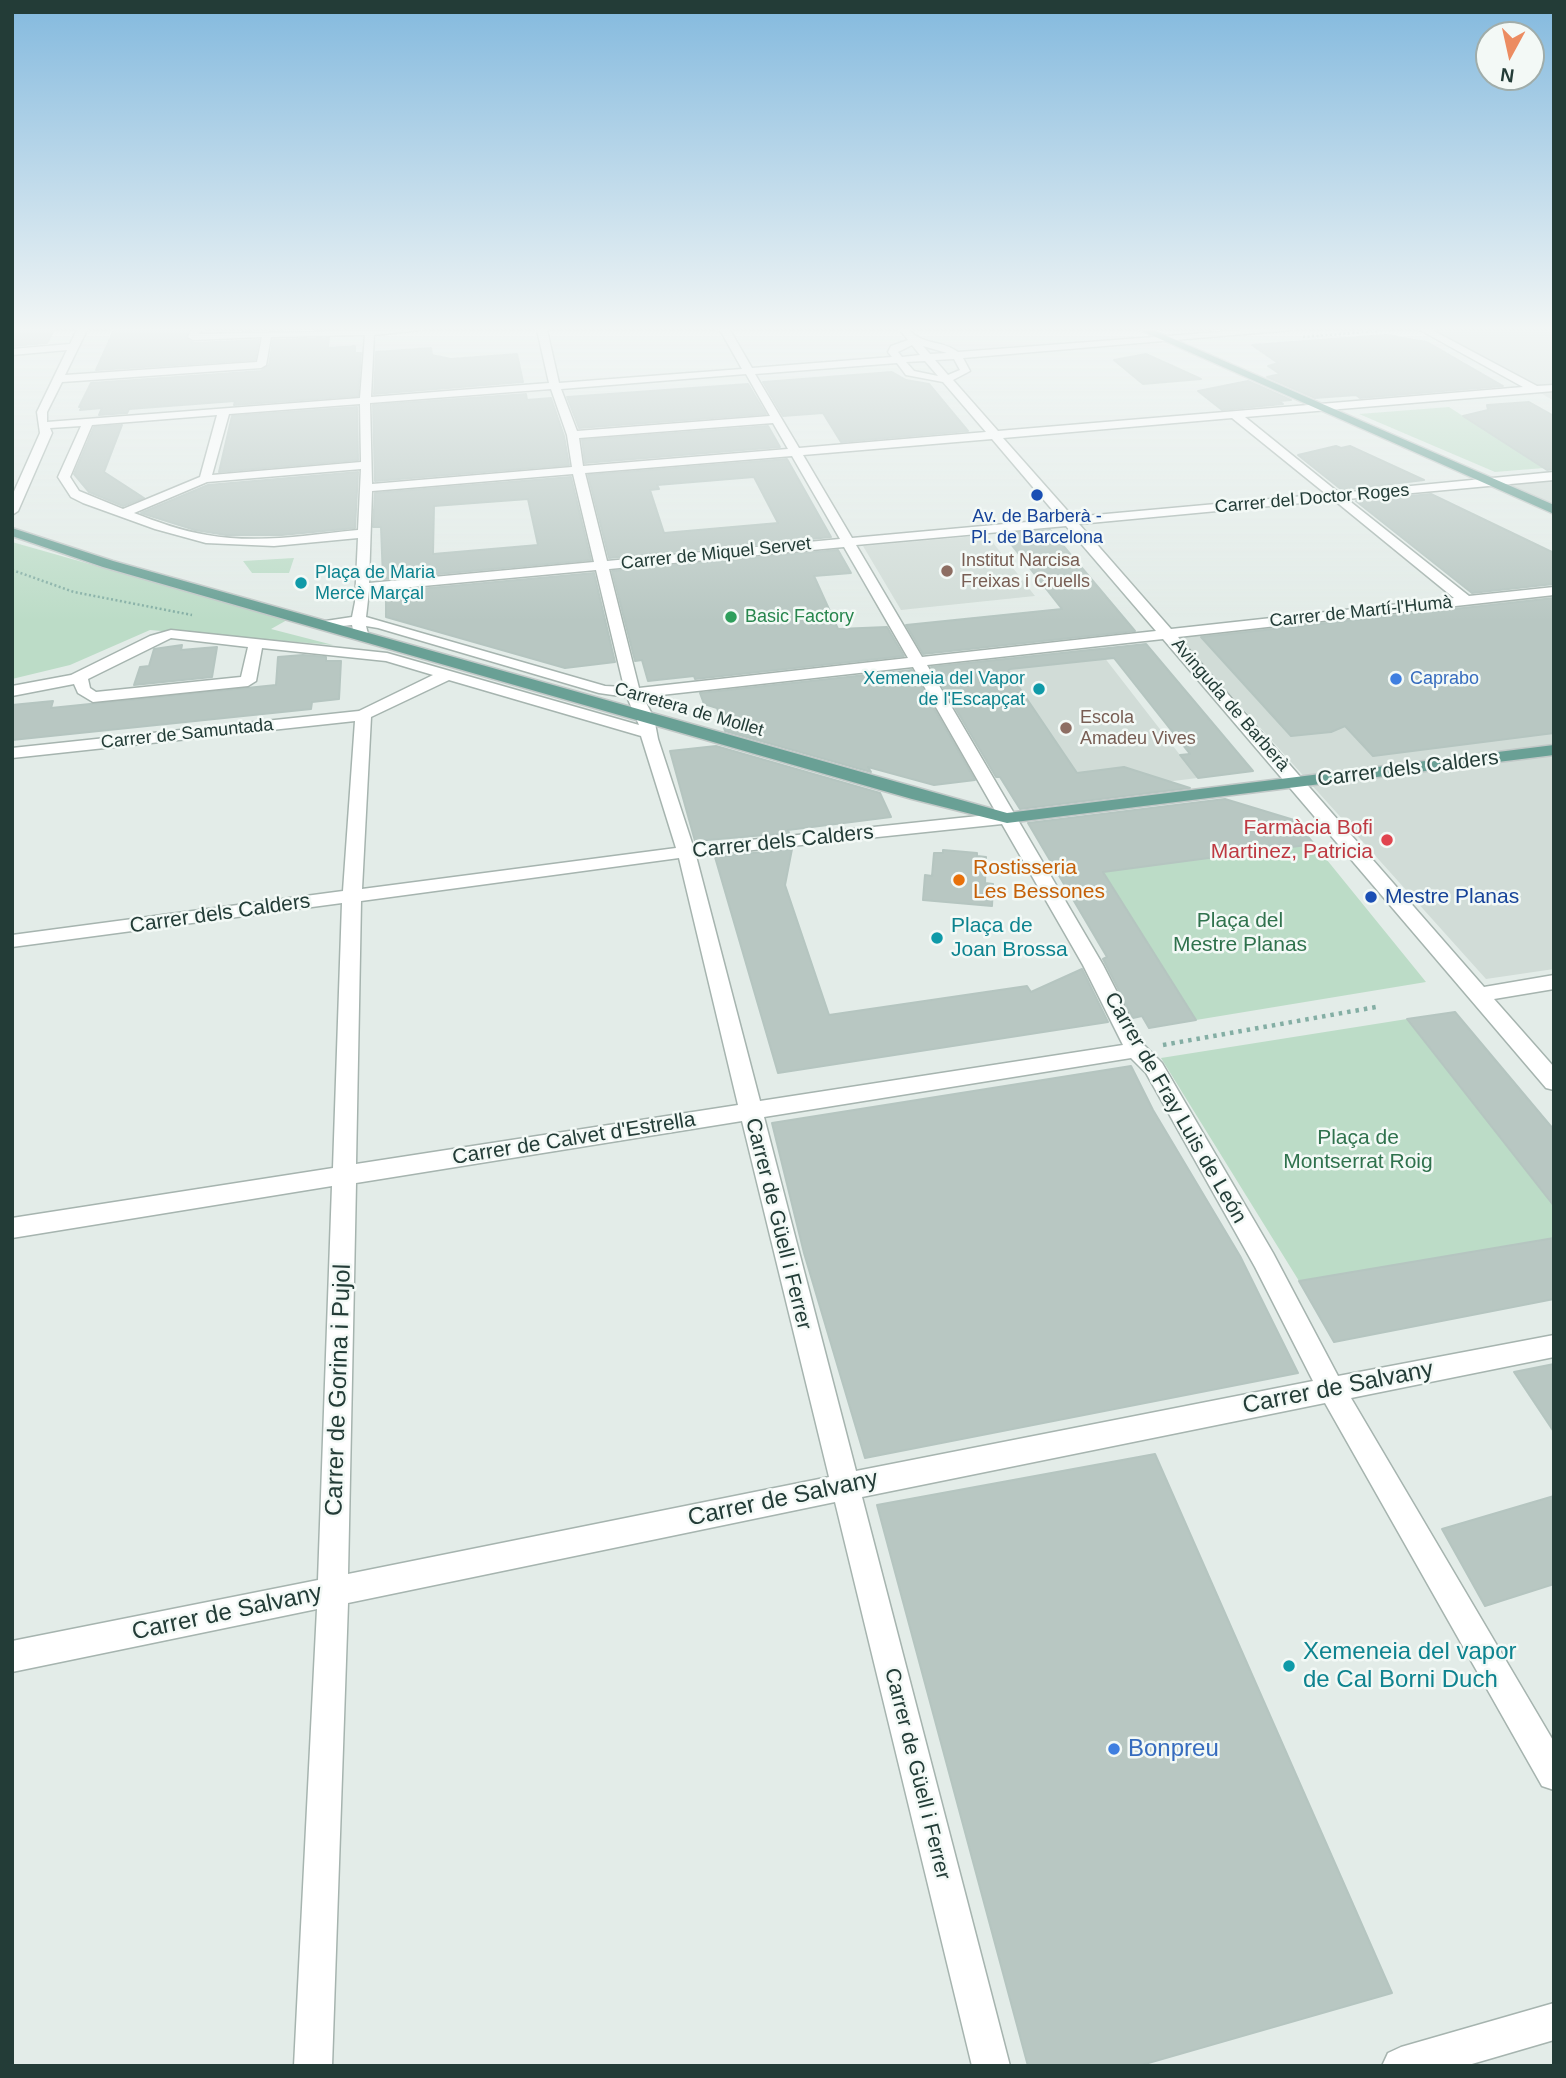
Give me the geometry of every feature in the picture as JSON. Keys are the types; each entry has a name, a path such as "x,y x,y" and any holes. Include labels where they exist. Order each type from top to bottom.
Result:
{"main road":[{"path":"1364,427 1554,510"},
{"name":"Carretera de Mollet","path":"12,532 107,564 464,665 647,725 1007,818"},
{"name":"Carrer dels Calders","path":"1007,818 1025,818 1554,750"}],"street":[{"path":"14,508 46,433 45,427"},
{"path":"86,427 67,464 64,477 67,486 87,500 185,535 215,540 250,542 365,533"},
{"path":"205,479 220,427"},
{"path":"366,427 368,466 361,612 358,620 362,637 370,647 369,654"},
{"name":"Carrer de Güell i Ferrer","path":"569,427 633,693 647,725 686,852 991,2066"},
{"path":"572,435 674,427"},
{"name":"Carrer de Fray Luis de León","path":"781,427 1093,965 1136,1050 1154,1068 1264,1260 1331,1389 1554,1774"},
{"name":"Avinguda de Barberà","path":"989,427 1554,1082"},
{"path":"367,488 1092,427"},
{"path":"1250,427 1465,600"},
{"path":"123,513 205,479 368,466"},
{"name":"Carrer del Doctor Roges","path":"1070,520 1554,476"},
{"name":"Carrer de Miquel Servet","path":"362,588 1070,520"},
{"name":"Carrer de Martí-l'Humà","path":"1168,633 1554,591"},
{"path":"324,625 358,620"},
{"name":"Carretera de Mollet","path":"358,620 388,626 604,690 633,693"},
{"path":"633,693 1168,633"},
{"name":"Carretera de Mollet","path":"12,691 80,677 163,634 369,654 647,725"},
{"path":"80,677 83,690 93,697 248,681 256,641"},
{"path":"463,648 466,656 464,665"},
{"path":"363,715 412,664"},
{"name":"Carrer de Samuntada","path":"12,753 363,715 464,665"},
{"name":"Carrer de Gorina i Pujol","path":"313,2066 333,1591 352,896 363,715"},
{"name":"Carrer dels Calders","path":"12,941 686,852 1007,818"},
{"path":"1477,995 1554,982"},
{"name":"Carrer de Calvet d'Estrella","path":"12,1228 1136,1050"},
{"name":"Carrer de Salvany","path":"12,1657 844,1487 1554,1346"},
{"path":"1401,2066 1554,2021"}],"path":[{"path":"12,570 70,590 194,615"},
{"path":"1136,1050 1376,1007"}],"shaded area":[{"path":"1554,476 1554,510 1491,483"},
{"name":"Institut Narcisa Freixas i Cruells","path":"987,535 1035,596 901,610 863,546"},
{"path":"1554,595 1554,969 1486,979 1177,635"},
{"name":"Escola Amadeu Vives","path":"1097,648 1180,755 1234,748 1253,771 1014,801 935,666"}],"green space":[{"path":"1389,427 1480,427 1544,468 1495,472"},
{"path":"12,542 287,620 271,629 333,645 150,630 70,665 12,679"},
{"path":"294,558 289,573 252,573 243,561"},
{"name":"Plaça del Mestre Planas","path":"1314,844 1426,982 1196,1020 1103,872"},
{"name":"Plaça de Montserrat Roig","path":"1407,1019 1554,1206 1554,1238 1299,1281 1161,1058"}],"building":[{"path":"94,427 121,427 104,472 144,498 123,506 89,492 74,474"},
{"path":"229,427 357,427 358,460 219,472"},
{"path":"374,427 561,427 569,465 375,481"},
{"path":"769,427 780,447 585,463 582,440"},
{"path":"832,427 965,427 968,431 841,442"},
{"path":"1480,427 1554,427 1554,469 1547,470"},
{"path":"1336,446 1350,446 1424,480 1342,490 1298,455"},
{"path":"787,459 831,537 609,558 588,475","holes":["754,477 778,523 664,533 650,490 659,489 657,485"]},
{"path":"358,472 355,528 282,535 226,535 195,530 141,513 208,485"},
{"path":"571,477 591,560 383,579 381,527 373,527 375,493","holes":["528,499 538,545 433,554 434,506"]},
{"path":"1431,494 1554,553 1554,584 1472,593 1356,501"},
{"path":"1050,530 1135,631 923,654 906,625 1062,609 1003,534"},
{"name":"Basic Factory","path":"838,550 851,573 814,576 838,629 887,627 904,656 695,679 694,676 648,681 642,660 635,661 612,571"},
{"path":"594,573 615,662 565,668 386,617 386,592"},
{"name":"Caprabo","path":"1554,598 1554,733 1373,756 1345,726 1331,732 1291,736 1201,637"},
{"path":"1146,644 1253,771 1198,778 1180,755 1190,754 1114,658 1010,669 1008,671 1077,773 1124,767 1190,788 1020,809 1000,777 996,777 931,667"},
{"path":"182,645 181,650 217,647 212,677 134,685 140,667 149,666 154,649"},
{"path":"278,657 326,657 326,661 341,661 339,699 312,702 311,709 12,740 12,705 53,701 51,708 276,685"},
{"path":"912,670 975,780 934,785 868,767 871,772 725,731 717,708 704,704 700,693"},
{"path":"716,746 880,793 891,817 788,830 789,833 695,841 670,751"},
{"path":"1225,799 1294,820 1314,844 1103,872 1196,1020 1149,1028 1142,1016 1133,1018 1103,959 1107,957 1028,823"},
{"path":"792,849 785,885 829,1015 1027,986 1031,992 1082,969 1108,1022 778,1073 715,857"},
{"path":"943,850 977,853 977,856 986,857 985,883 993,884 992,906 923,900 925,875 932,876 934,853 943,853"},
{"path":"1455,1012 1554,1130 1554,1206 1407,1019"},
{"path":"1131,1066 1153,1110 1240,1256 1298,1373 865,1458 804,1253 772,1123"},
{"path":"1554,1238 1554,1299 1334,1342 1299,1281"},
{"path":"1554,1364 1554,1432 1514,1372"},
{"name":"Bonpreu","path":"1155,1454 1392,1993 1138,2066 1028,2066 877,1505"},
{"path":"1554,1496 1554,1584 1485,1606 1442,1529"}],"place":[{"name":"Av. de Barberà - Pl. de Barcelona","path":"1037,495"},
{"name":"Institut Narcisa Freixas i Cruells","path":"947,571"},
{"name":"Plaça de Maria Mercè Marçal","path":"301,583"},
{"name":"Basic Factory","path":"731,617"},
{"name":"Caprabo","path":"1396,679"},
{"name":"Xemeneia del Vapor de l'Escapçat","path":"1039,689"},
{"name":"Escola Amadeu Vives","path":"1066,728"},
{"name":"Farmàcia Bofi Martinez, Patricia","path":"1387,840"},
{"name":"Rostisseria Les Bessones","path":"959,880"},
{"name":"Mestre Planas","path":"1371,897"},
{"name":"Plaça de Joan Brossa","path":"937,938"},
{"name":"Xemeneia del vapor de Cal Borni Duch","path":"1289,1666"},
{"name":"Bonpreu","path":"1114,1749"}]}
